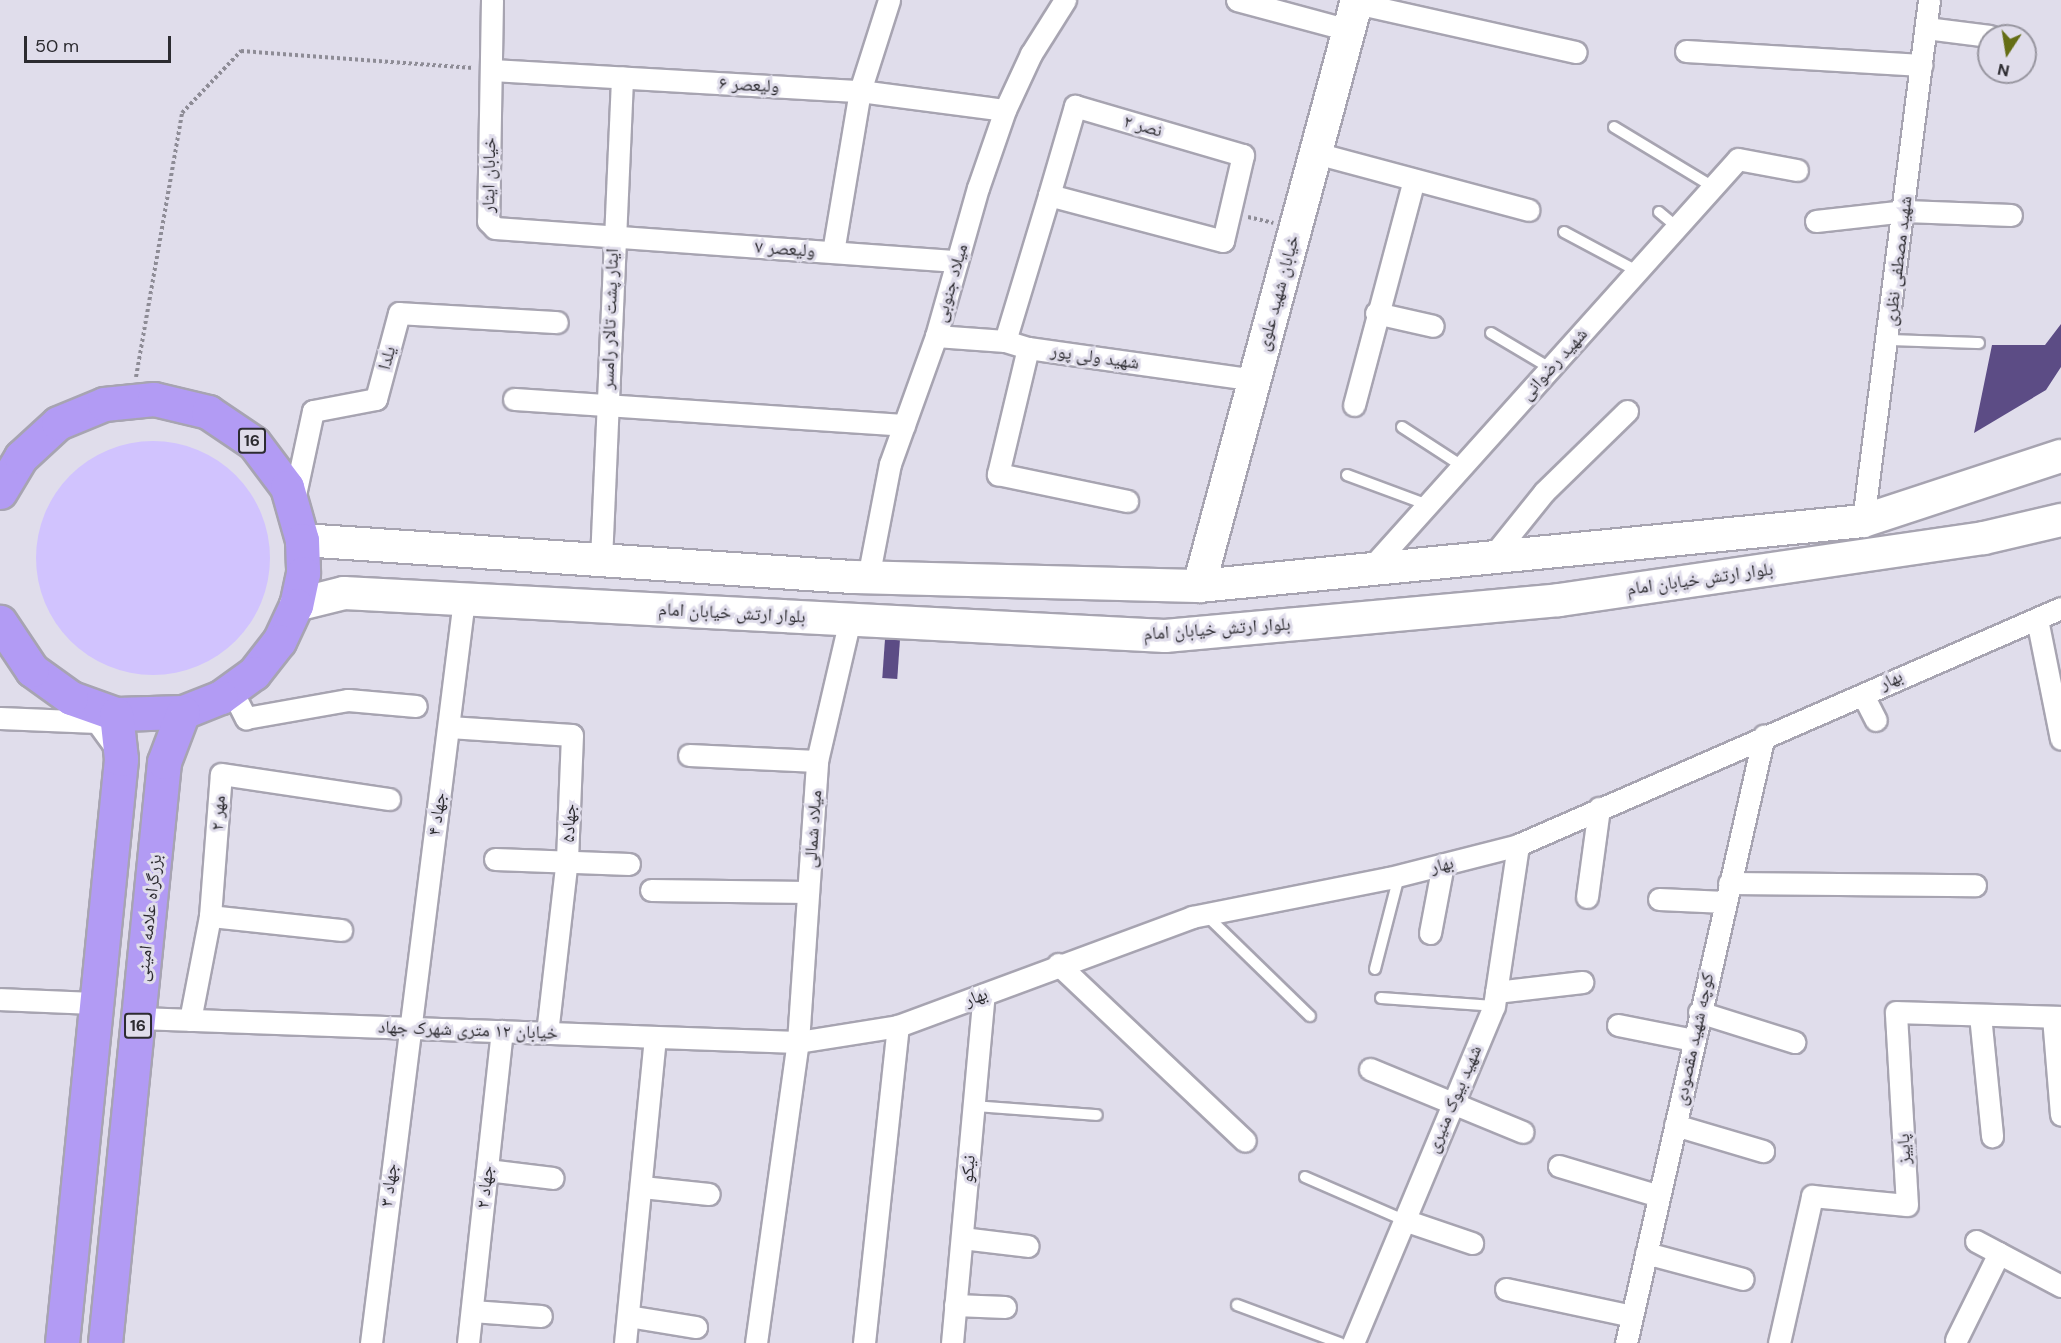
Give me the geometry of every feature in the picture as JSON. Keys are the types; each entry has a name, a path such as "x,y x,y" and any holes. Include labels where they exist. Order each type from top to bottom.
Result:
{"highway":[{"name":"16","path":"0,492 21,457 58,423 104,404 154,399 208,412 254,443 287,487 302,540 296,605 279,642 254,673 231,689 183,712 116,714 71,698 32,670 0,622"},
{"name":"بزرگراه علامه امینی","path":"105,1343 164,762 183,712"},
{"path":"62,1343 121,756 116,714"},
{"path":"121,756 144,744 157,751 164,762"}],"main road":[{"name":"خیابان شهید علوی","path":"1199,586 1354,11"},
{"path":"302,540 868,578 1199,586 1863,521 2061,456"},
{"name":"بلوار ارتش خیابان امام","path":"296,605 357,594 1165,636 1559,600 1984,538 2061,520"},
{"path":"357,594 345,578 345,563 353,551 367,544"}],"street":[{"name":"خیابان ایثار","path":"492,0 488,221 505,230 613,236"},
{"path":"833,252 860,91 889,0"},
{"name":"میلاد جنوبی","path":"868,578 890,464 936,336 957,261 1005,110 1031,54 1065,0"},
{"path":"1237,0 1354,11 1576,52"},
{"name":"شهید مصطفی نظری","path":"1863,521 1905,212 1929,0"},
{"path":"1926,28 1977,34"},
{"path":"1686,51 1922,65"},
{"name":"ولیعصر ۶","path":"492,70 860,91 1005,110"},
{"name":"ایثار پشت تالار رامسر","path":"601,560 613,236 622,77"},
{"name":"نصر ۲","path":"1005,341 1075,106 1243,155 1223,241 1049,195"},
{"path":"1316,153 1528,210"},
{"name":"شهید رضوانی","path":"1369,570 1738,159 1797,170"},
{"path":"1354,405 1376,313 1414,180"},
{"path":"1816,221 1905,212 2011,215"},
{"name":"ولیعصر ۷","path":"613,236 957,261"},
{"name":"یلدا","path":"293,507 313,411 376,399 399,313 557,322"},
{"path":"1376,313 1433,326"},
{"name":"شهید ولی پور","path":"936,336 1005,341 1028,348 1255,380"},
{"path":"1028,348 998,474 1126,501"},
{"path":"514,399 904,425"},
{"path":"1491,558 1544,492 1627,411"},
{"name":"جهاد ۴","path":"408,1028 464,599"},
{"name":"بهار","path":"798,1042 898,1026 1058,964 1206,914 1399,876 1518,845 1764,735 2061,608"},
{"name":"میلاد شمالی","path":"756,1343 798,1042 817,761 850,618"},
{"path":"2037,619 2061,740"},
{"path":"231,689 246,718 348,700 416,706"},
{"path":"1863,694 1876,720"},
{"path":"0,718 97,722 121,756"},
{"name":"جهاد۵","path":"449,727 572,735 567,858 547,1033"},
{"name":"کوچه شهید مقصودی","path":"1626,1343 1699,1012 1764,735"},
{"path":"689,755 817,761"},
{"name":"مهر ۲","path":"190,1020 210,916 220,774 388,799"},
{"path":"1587,897 1599,808"},
{"name":"شهید بیوک منیری","path":"1353,1343 1495,999 1518,845"},
{"path":"495,859 567,858 629,864"},
{"path":"1430,933 1443,864"},
{"path":"1659,899 1727,893 1975,885"},
{"path":"651,890 808,892"},
{"path":"210,916 341,930"},
{"path":"1058,964 1245,1141"},
{"path":"1495,999 1582,982"},
{"name":"نیکو","path":"952,1343 984,994"},
{"path":"0,999 95,1003"},
{"path":"1699,1012 1794,1042"},
{"name":"پاییز","path":"1779,1343 1812,1196 1907,1205 1896,1012 2057,1017"},
{"path":"1980,1015 1992,1136"},
{"path":"2057,1017 2061,1115"},
{"name":"خیابان ۱۲ متری شهرک جهاد","path":"139,1018 798,1042"},
{"path":"1618,1025 1693,1041"},
{"path":"864,1343 898,1026"},
{"name":"جهاد ۳","path":"371,1343 408,1028"},
{"name":"جهاد ۲","path":"468,1343 502,1031"},
{"path":"625,1343 655,1037"},
{"path":"1370,1069 1523,1132"},
{"path":"1675,1125 1763,1151"},
{"path":"1559,1166 1659,1196"},
{"path":"487,1170 553,1178"},
{"path":"642,1187 709,1194"},
{"path":"1404,1220 1472,1243"},
{"path":"962,1238 1028,1246"},
{"path":"1976,1241 2061,1286"},
{"path":"1646,1253 1743,1279"},
{"path":"1956,1340 1999,1253"},
{"path":"1506,1289 1632,1316"},
{"path":"955,1305 1005,1307"},
{"path":"471,1311 541,1316"},
{"path":"628,1316 696,1327"}],"lane":[{"path":"1614,127 1713,187"},
{"path":"1659,212 1677,227"},
{"path":"1564,232 1637,271"},
{"path":"1491,333 1550,368"},
{"path":"1888,340 1979,343"},
{"path":"1402,427 1462,466"},
{"path":"1347,475 1428,505"},
{"path":"1375,969 1399,876"},
{"path":"1206,914 1310,1016"},
{"path":"1381,998 1495,999"},
{"path":"974,1106 1097,1115"},
{"path":"1305,1177 1404,1220"},
{"path":"1237,1305 1341,1343"}],"path":[{"path":"132,401 182,113 241,51 492,70"},
{"path":"1230,212 1295,228"}],"shaded area":[{"path":"153,441 176,443 198,450 218,461 236,475 250,493 261,513 268,535 270,558 268,581 261,603 250,623 236,641 218,655 198,666 176,673 153,675 130,673 108,666 88,655 70,641 56,623 45,603 38,581 36,558 38,535 45,513 56,493 70,475 88,461 108,450 130,443"}],"building":[{"path":"2061,324 2061,367 2046,390 1974,433 1992,345 2045,345"},
{"path":"885,639 900,640 897,679 882,678"}]}
